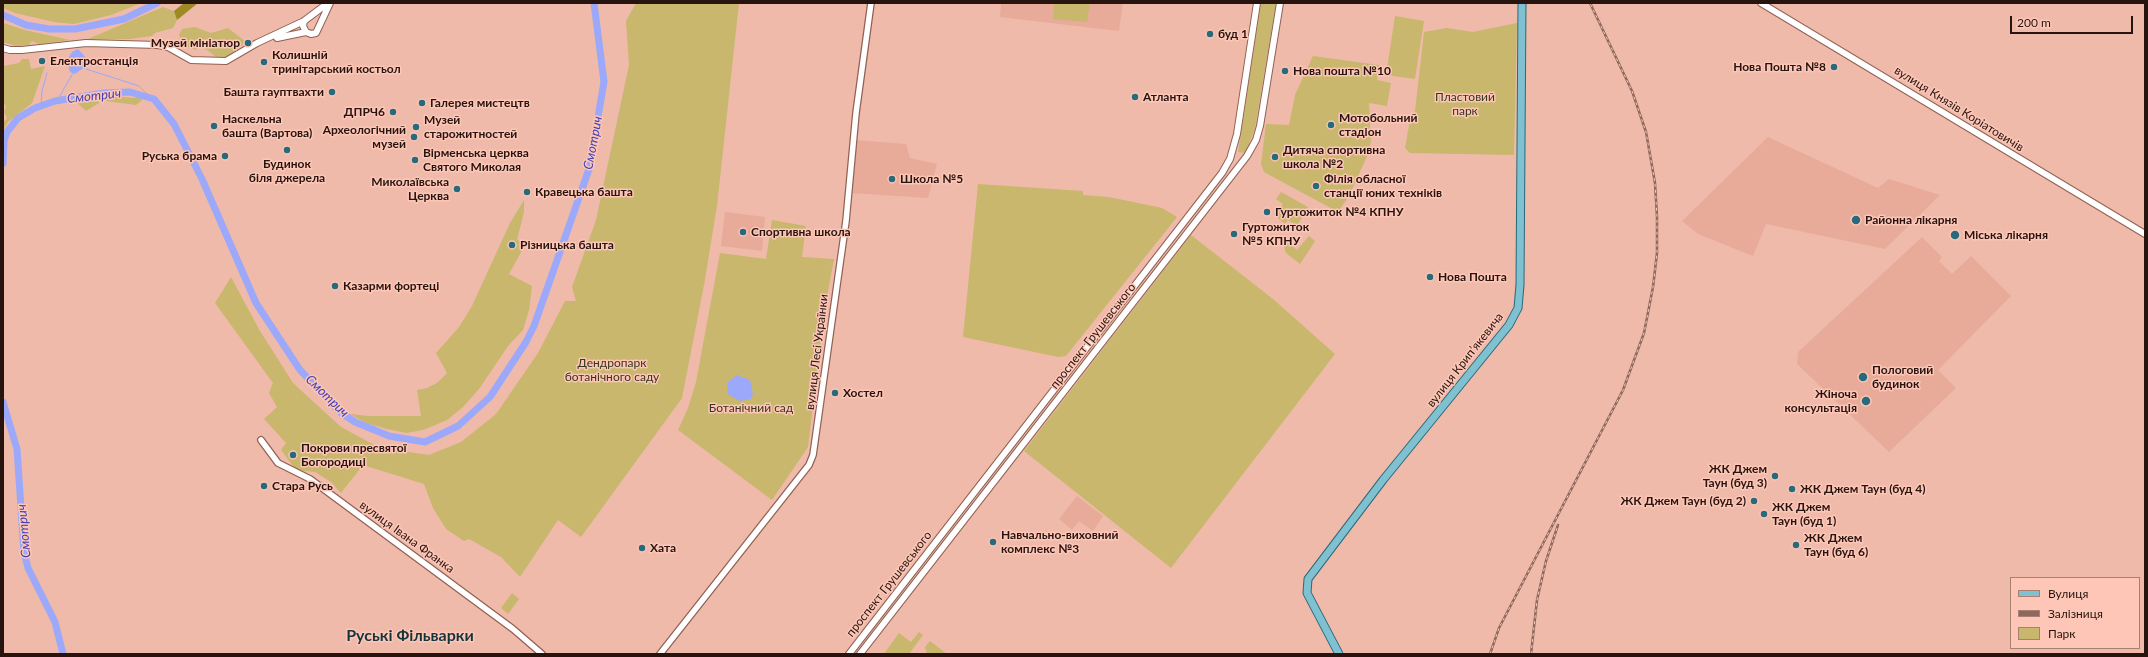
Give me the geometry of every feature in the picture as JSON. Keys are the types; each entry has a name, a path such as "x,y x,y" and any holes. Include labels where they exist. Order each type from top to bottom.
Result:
{"main road":[{"path":"3,48 10,50 75,43 163,45 191,60 226,61 235,58 262,40 304,21 329,3"},
{"path":"262,40 306,32 312,34 316,33 329,3"},
{"name":"проспект Грушевського","path":"849,654 1222,173 1230,160 1237,134 1257,3"},
{"name":"проспект Грушевського","path":"860,654 1247,156 1260,126 1280,3"},
{"name":"вулиця Крипʼякевича","path":"1339,654 1307,593 1308,580 1383,480 1509,325 1518,308 1520,285 1522,3"},
{"name":"вулиця Князів Коріатовичів","path":"1761,3 2145,234"},
{"path":"311,17 318,20 320,25"},
{"path":"304,21 303,26 306,32"}],"street":[{"name":"вулиця Лесі Українки","path":"660,654 809,465 814,455 846,221 856,113 871,3"},
{"name":"вулиця Івана Франка","path":"261,440 278,463 310,479 514,629 542,654"}],"shaded area":[{"path":"184,3 198,3 177,20 174,11"},
{"path":"1001,3 1123,3 1119,31 1000,17"},
{"path":"1768,137 1878,188 1889,179 1940,195 1885,249 1766,224 1753,256 1698,234 1682,221"},
{"name":"Школа №5","path":"855,140 906,144 910,158 937,164 928,198 851,193"},
{"name":"Спортивна школа","path":"725,212 765,217 762,251 721,246"},
{"path":"1922,237 1942,257 1939,261 1952,274 1971,256 2011,296 1938,370 1956,388 1889,452 1797,364 1798,352"},
{"path":"1077,496 1103,516 1093,531 1079,521 1072,530 1059,519"}],"green space":[{"path":"3,3 141,3 111,15 74,24 54,22 15,13 3,8"},
{"name":"Дендропарк ботанічного саду","path":"636,3 739,3 717,206 704,285 682,398 581,537 558,520 520,577 501,557 469,539 464,541 446,529 433,508 424,484 363,465 341,493 331,482 315,472 296,470 281,450 286,443 264,419 277,407 269,393 273,383 215,303 231,277 260,331 293,383 341,427 380,448 429,455 461,442 496,414 538,353 565,301 576,301 572,287 596,220 629,65 626,21"},
{"path":"1054,3 1090,3 1087,22 1053,19"},
{"path":"1261,3 1276,3 1255,128 1245,153 1238,152"},
{"path":"163,7 174,11 177,20 173,28 155,33 152,36 129,39 88,39"},
{"path":"1395,16 1424,21 1415,79 1386,75"},
{"path":"3,23 25,30 70,40 39,44 32,41 29,45 16,46 3,42"},
{"name":"Пластовий парк","path":"1517,23 1514,155 1410,153 1405,148 1410,120 1415,111 1424,32 1447,28 1473,32"},
{"path":"195,27 211,33 228,28 246,42 227,57 216,57 206,49 200,47 196,50 183,45 179,35 182,29"},
{"name":"Мотобольний стадіон","path":"1313,56 1379,65 1377,80 1391,83 1387,106 1369,103 1371,141 1368,154 1349,196 1338,212 1264,172 1261,164 1266,124 1289,125 1295,95"},
{"path":"22,59 29,59 31,69 45,66 32,103 8,122 3,131 3,123 7,118 4,112 6,106 3,103 3,66 19,63"},
{"path":"105,95 134,98 139,96 142,100 136,105 106,101"},
{"path":"98,96 99,103 86,111 74,100"},
{"path":"978,184 1083,191 1083,195 1109,197 1162,208 1177,217 1066,356 1058,357 963,337"},
{"path":"1281,192 1308,207 1297,226 1288,220 1285,224 1274,215 1283,204 1276,199"},
{"path":"524,200 524,212 517,240 526,243 509,274 532,286 529,310 523,330 508,346 479,389 463,407 447,420 423,430 406,433 387,429 366,423 350,414 368,416 421,416 417,390 427,388 437,383 447,373 436,353 459,327 472,306 510,223"},
{"name":"Ботанічний сад","path":"772,220 806,226 802,257 834,259 824,313 808,447 772,500 678,430 688,408 696,382 720,253 766,259"},
{"path":"1191,235 1273,299 1335,354 1171,568 1024,451"},
{"path":"1309,236 1315,241 1300,264 1286,253 1284,246 1287,242 1297,250"},
{"path":"512,593 519,599 508,614 501,608"},
{"path":"919,632 923,635 909,654 884,654 899,633 911,642"},
{"path":"930,641 947,654 927,654 925,647"}],"water":[{"path":"78,49 88,60 86,66 75,74 70,72 67,60 72,52"},
{"path":"737,375 750,380 753,394 751,399 740,401 729,395 727,390 728,382"}],"waterway":[{"name":"Смотрич","path":"3,15 26,25 49,29 75,29 124,19 157,3"},
{"name":"Смотрич","path":"3,163 4,141 7,132 18,118 35,108 55,101 104,93 130,92 154,99 174,124 202,179 256,303 300,370 340,412 355,422 389,436 425,442 458,426 490,397 526,342 534,326 589,169 604,82 594,3"},
{"path":"83,68 139,86 149,96"},
{"path":"41,105 42,91 47,73"},
{"path":"57,101 73,73"},
{"name":"Смотрич","path":"3,402 17,449 24,552 28,568 55,622 63,654"}],"railway":[{"path":"1490,654 1499,628 1623,390 1644,333 1653,287 1657,253 1657,217 1655,183 1646,132 1632,91 1590,3"},
{"path":"1531,654 1537,600 1546,561 1558,525"}],"place":[{"name":"буд 1","path":"1210,34"},
{"name":"Музей мініатюр","path":"248,43"},
{"name":"Електростанція","path":"42,61"},
{"name":"Колишній тринітарський костьол","path":"264,62"},
{"name":"Нова Пошта №8","path":"1834,67"},
{"name":"Нова пошта №10","path":"1285,71"},
{"name":"Башта гауптвахти","path":"332,92"},
{"name":"Атланта","path":"1135,97"},
{"name":"Галерея мистецтв","path":"422,103"},
{"name":"ДПРЧ6","path":"393,112"},
{"name":"Мотобольний стадіон","path":"1331,125"},
{"name":"Наскельна башта (Вартова)","path":"214,126"},
{"name":"Музей старожитностей","path":"416,127"},
{"name":"Археологічний музей","path":"414,137"},
{"name":"Будинок біля джерела","path":"287,150"},
{"name":"Руська брама","path":"225,156"},
{"name":"Дитяча спортивна школа №2","path":"1275,157"},
{"name":"Вірменська церква Святого Миколая","path":"415,160"},
{"name":"Школа №5","path":"892,179"},
{"name":"Філія обласної станції юних техніків","path":"1316,186"},
{"name":"Миколаївська Церква","path":"457,189"},
{"name":"Кравецька башта","path":"527,192"},
{"name":"Гуртожиток №4 КПНУ","path":"1267,212"},
{"name":"Районна лікарня","path":"1856,220"},
{"name":"Спортивна школа","path":"743,232"},
{"name":"Гуртожиток №5 КПНУ","path":"1234,234"},
{"name":"Міська лікарня","path":"1955,235"},
{"name":"Різницька башта","path":"512,245"},
{"name":"Нова Пошта","path":"1430,277"},
{"name":"Казарми фортеці","path":"335,286"},
{"name":"Пологовий будинок","path":"1863,377"},
{"name":"Хостел","path":"835,393"},
{"name":"Жіноча консультація","path":"1866,401"},
{"name":"Покрови пресвятої Богородиці","path":"293,455"},
{"name":"ЖК Джем Таун (буд 3)","path":"1775,476"},
{"name":"Стара Русь","path":"264,486"},
{"name":"ЖК Джем Таун (буд 4)","path":"1792,489"},
{"name":"ЖК Джем Таун (буд 2)","path":"1754,501"},
{"name":"ЖК Джем Таун (буд 1)","path":"1764,514"},
{"name":"Навчально-виховний комплекс №3","path":"993,542"},
{"name":"ЖК Джем Таун (буд 6)","path":"1796,545"},
{"name":"Хата","path":"642,548"}],"district":[{"name":"Руські Фільварки","path":"410,636"}]}
